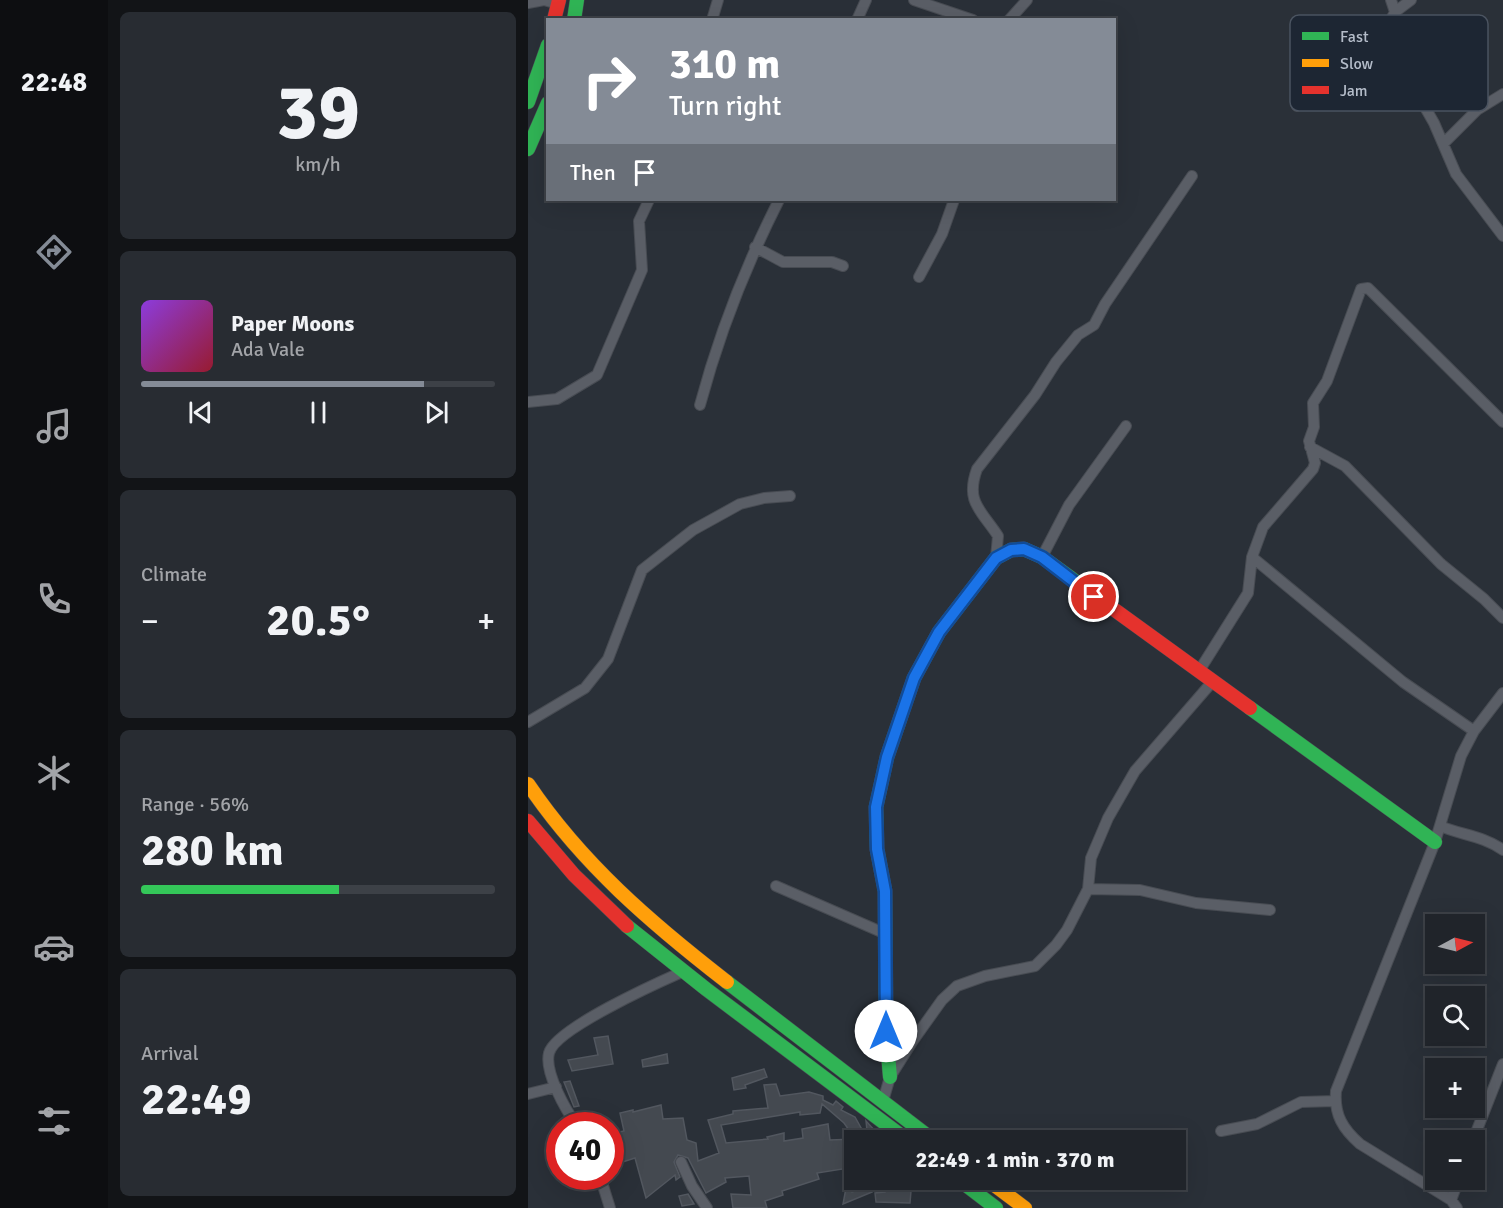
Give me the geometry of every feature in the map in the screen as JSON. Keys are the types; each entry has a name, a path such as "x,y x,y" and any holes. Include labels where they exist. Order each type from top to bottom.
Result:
{"street":[{"path":"528,3 544,0 559,2 555,18"},
{"path":"574,18 577,0"},
{"path":"713,18 718,0"},
{"path":"858,18 866,0"},
{"path":"914,0 967,18"},
{"path":"1011,18 1027,0"},
{"path":"1391,0 1395,12"},
{"path":"1393,15 1411,0"},
{"path":"528,102 546,51"},
{"path":"1488,103 1503,94"},
{"path":"528,149 546,108"},
{"path":"1427,111 1456,174 1503,236"},
{"path":"1443,144 1476,111"},
{"path":"996,558 998,536 972,499 976,469 1035,395 1056,362 1078,335 1094,325 1192,176"},
{"path":"528,402 557,399 597,375 642,270 639,221 649,201"},
{"path":"700,405 712,359 755,247 778,201"},
{"path":"919,277 942,234 954,201"},
{"path":"755,247 783,261 832,262 843,266"},
{"path":"1199,671 1248,593 1252,557 1263,527 1313,470 1315,463 1310,447 1314,427 1312,403 1327,381 1359,292 1364,287 1503,422"},
{"path":"1042,557 1069,505 1126,426"},
{"path":"1310,447 1353,473 1441,564 1484,599 1503,618"},
{"path":"528,722 585,688 608,659 642,570 693,530 741,504 764,498 790,496"},
{"path":"890,1077 886,1031 885,891 877,849 876,807 887,757 914,678 939,632 996,558 1011,550 1024,549 1042,557 1435,842"},
{"path":"1252,557 1403,682 1474,731"},
{"path":"883,1101 890,1077 942,1000 957,986 985,976 1035,966 1046,958 1067,930 1088,889 1091,858 1108,818 1135,771 1213,681"},
{"path":"1454,1204 1360,1144 1341,1124 1335,1101 1336,1091 1435,842 1461,756 1474,731 1503,693"},
{"path":"528,784 577,852 621,898 696,959 920,1130"},
{"path":"528,821 563,865 610,914 682,972 894,1130"},
{"path":"1440,826 1459,834 1483,838 1502,847"},
{"path":"776,886 886,934"},
{"path":"1088,889 1140,890 1196,903 1270,910"},
{"path":"610,914 621,898"},
{"path":"568,1112 556,1087 549,1061 552,1048 579,1025 615,1004 682,972"},
{"path":"1477,1130 1503,1064"},
{"path":"528,1094 556,1087"},
{"path":"1221,1131 1257,1124 1301,1102 1335,1101"},
{"path":"681,1161 692,1186 707,1208"},
{"path":"604,1190 610,1208"},
{"path":"972,1190 996,1208"},
{"path":"1001,1190 1025,1208"}],"building":[{"path":"608,1036 613,1064 572,1071 568,1060 598,1055 594,1038"},
{"path":"667,1054 668,1063 643,1067 642,1060"},
{"path":"764,1069 767,1077 745,1085 746,1088 734,1090 732,1078"},
{"path":"570,1081 579,1106 574,1107 564,1082"},
{"path":"776,1084 780,1096 809,1092 823,1096 823,1100 833,1105 836,1101 843,1107 841,1110 855,1117 862,1130 849,1130 822,1104 820,1113 800,1115 800,1112 721,1125 726,1143 768,1139 767,1137 784,1133 784,1141 803,1138 802,1129 828,1124 830,1140 844,1139 844,1169 817,1173 819,1179 782,1191 783,1195 765,1201 767,1208 733,1208 731,1194 751,1195 749,1176 725,1178 726,1182 706,1193 688,1158 678,1155 674,1162 680,1177 676,1180 675,1175 646,1198 635,1158 624,1162 624,1112 661,1105 663,1119 683,1118 687,1140 696,1143 698,1161 719,1153 708,1120 733,1114 733,1111 768,1108 764,1085"},
{"path":"866,1121 874,1130 867,1130"},
{"path":"846,1190 852,1192 871,1190 872,1192 843,1204"},
{"path":"885,1190 911,1190 910,1203 876,1202 875,1193 885,1192"},
{"path":"688,1194 694,1204 682,1206 679,1196"}],"traffic: fast":[{"path":"574,18 577,0"},
{"path":"528,102 546,51"},
{"path":"528,149 546,108"},
{"path":"890,1077 886,1031 885,891 877,849 876,807 887,757 914,678 939,632 996,558 1011,550 1024,549 1042,557 1101,600"},
{"path":"1250,708 1435,842"},
{"path":"627,926 706,989 894,1130"},
{"path":"727,982 920,1130"},
{"path":"972,1190 996,1208"}],"traffic: slow":[{"path":"528,784 571,840 619,891 727,982"},
{"path":"1001,1190 1025,1208"}],"traffic: jam":[{"path":"554,18 559,0"},
{"path":"1101,600 1250,708"},
{"path":"528,821 574,875 627,926"}],"route":[{"path":"886,1031 885,891 877,849 876,807 887,757 914,678 939,632 996,558 1011,550 1024,549 1042,557 1094,597"}]}
